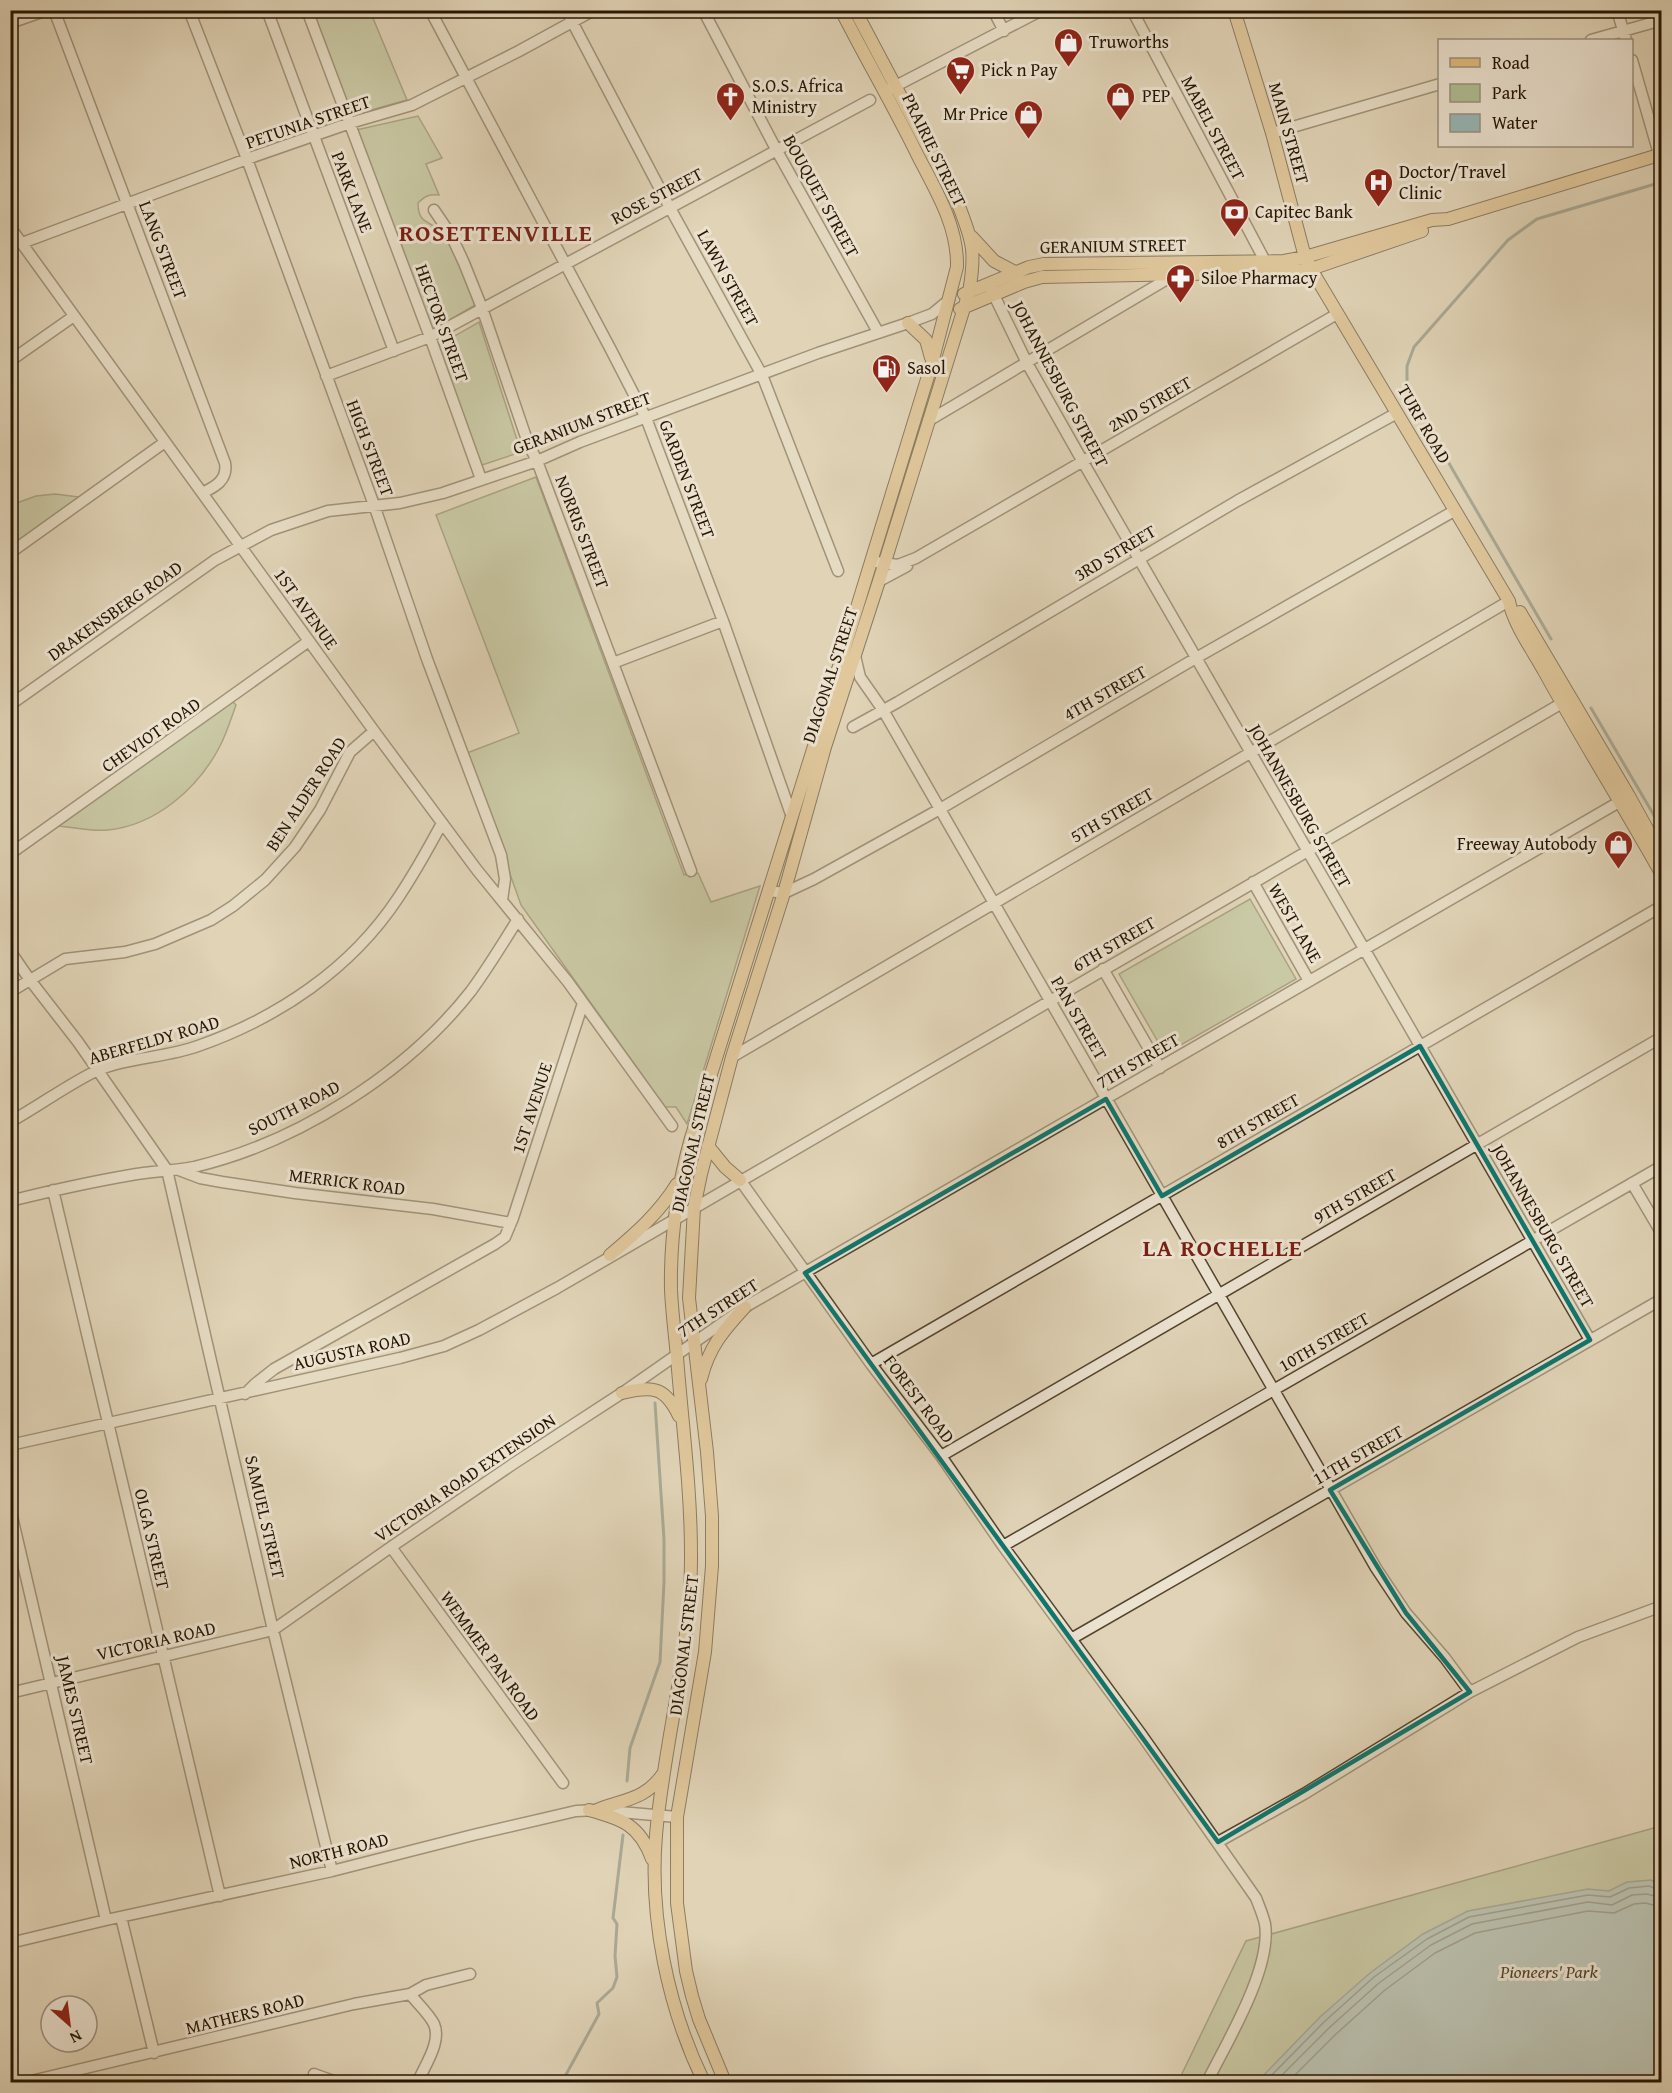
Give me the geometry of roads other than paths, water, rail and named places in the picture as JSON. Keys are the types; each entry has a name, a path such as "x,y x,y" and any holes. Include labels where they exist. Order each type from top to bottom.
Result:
{"main road":[{"name":"PRAIRIE STREET","path":"841,10 891,89 958,204 973,246 974,267 964,308"},
{"name":"PRAIRIE STREET","path":"855,10 952,227 957,251 957,267 945,315"},
{"name":"MAIN STREET","path":"1236,11 1308,264"},
{"path":"1308,264 1432,220 1447,219 1660,154"},
{"path":"970,234 994,261 1015,273"},
{"name":"GERANIUM STREET","path":"945,315 964,308 1015,273 1029,267 1061,262 1284,261 1308,264"},
{"name":"GERANIUM STREET","path":"949,300 969,292 1042,277 1288,272 1308,264"},
{"name":"TURF ROAD","path":"1308,264 1509,601 1510,608 1527,630 1624,799 1662,856"},
{"name":"DIAGONAL STREET","path":"725,2082 699,2019 686,1971 677,1903 677,1817 705,1652 711,1594 712,1516 689,1298 694,1208 732,1058 784,893 825,747 885,564 964,308"},
{"name":"DIAGONAL STREET","path":"704,2082 679,2018 669,1981 659,1926 655,1865 658,1815 691,1591 691,1531 671,1290 674,1218 680,1179 691,1138 792,817 945,315"},
{"path":"908,323 926,340 931,352 932,363"},
{"name":"TURF ROAD","path":"1624,799 1662,875"},
{"path":"708,1146 725,1167 740,1180"},
{"path":"610,1255 647,1224 664,1204 680,1179"},
{"path":"699,1386 705,1363 715,1342 745,1307"},
{"path":"622,1393 652,1388 657,1390 670,1400 682,1423"},
{"path":"593,1810 641,1795 656,1784 665,1771"},
{"path":"593,1810 630,1825 642,1837 655,1865"}],"street":[{"path":"10,23 47,10"},
{"name":"LANG STREET","path":"54,10 225,463 222,480 213,488 202,493"},
{"name":"HIGH STREET","path":"189,10 247,159 374,505 427,659 501,855 505,879 502,900"},
{"name":"PARK LANE","path":"267,10 394,351"},
{"name":"HECTOR STREET","path":"307,10 481,479"},
{"name":"GARDEN STREET","path":"430,10 646,418 723,621 792,817"},
{"name":"LAWN STREET","path":"566,10 670,208 762,375 838,571"},
{"name":"PETUNIA STREET","path":"22,243 247,159 350,123 412,105 594,10"},
{"name":"BOUQUET STREET","path":"703,10 878,333"},
{"path":"993,10 1004,30"},
{"path":"891,89 1042,10"},
{"name":"MABEL STREET","path":"1132,10 1265,261"},
{"path":"1617,10 1625,36"},
{"path":"1600,39 1625,36 1662,20"},
{"path":"1633,63 1660,154"},
{"path":"1272,133 1438,85"},
{"name":"ROSE STREET","path":"326,376 430,338 870,100"},
{"name":"NORRIS STREET","path":"434,210 451,235 482,308 528,443 537,461 691,871"},
{"name":"1ST AVENUE","path":"10,227 374,731 442,823 583,1003 672,1126"},
{"path":"928,421 1174,275"},
{"name":"JOHANNESBURG STREET","path":"991,289 1027,363 1083,462 1590,1340"},
{"name":"GERANIUM STREET","path":"240,545 298,519 328,511 400,503 433,496 537,461 646,418 932,314 949,300"},
{"name":"GERANIUM STREET","path":"932,314 945,315"},
{"name":"2ND STREET","path":"879,581 1337,315"},
{"path":"10,361 74,316"},
{"name":"3RD STREET","path":"853,727 1138,558 1397,413"},
{"path":"10,553 165,442"},
{"name":"4TH STREET","path":"784,893 807,883 940,809 1196,658 1454,511"},
{"name":"DRAKENSBERG ROAD","path":"10,705 187,579 240,545"},
{"name":"2ND STREET","path":"870,561 898,565 916,558"},
{"name":"5TH STREET","path":"732,1058 1509,601"},
{"path":"613,663 723,621"},
{"name":"CHEVIOT ROAD","path":"10,854 309,641"},
{"name":"PAN STREET","path":"855,656 860,677 883,710 1376,1568 1406,1614 1445,1658 1470,1692"},
{"name":"6TH STREET","path":"674,1218 1566,700"},
{"name":"BEN ALDER ROAD","path":"10,992 65,959 125,952 155,944 211,920 233,906 265,880 295,847 320,810 350,752 374,731"},
{"name":"7TH STREET","path":"677,1355 745,1307 1624,799"},
{"name":"ABERFELDY ROAD","path":"10,1122 98,1071 131,1061 177,1053 232,1034 312,988 341,965 376,927 409,881 442,823"},
{"name":"WEST LANE","path":"1253,882 1309,981"},
{"path":"769,891 784,893"},
{"name":"8TH STREET","path":"871,1364 1662,906"},
{"name":"SOUTH ROAD","path":"10,1201 53,1190 167,1170 179,1170 239,1153 287,1134 342,1104 398,1064 431,1034 470,992 518,919"},
{"path":"10,951 167,1170"},
{"path":"1103,969 1160,1068"},
{"name":"1ST AVENUE","path":"511,1223 583,1003"},
{"name":"9TH STREET","path":"941,1456 1662,1037"},
{"name":"10TH STREET","path":"1003,1546 1662,1166"},
{"name":"SAMUEL STREET","path":"167,1170 273,1630 332,1871"},
{"name":"MERRICK ROAD","path":"179,1170 222,1182 433,1209 511,1223"},
{"name":"FOREST ROAD","path":"740,1180 871,1364 941,1456 1256,1898 1265,1926 1262,1964 1255,1985 1208,2082"},
{"path":"1632,1183 1662,1234"},
{"name":"OLGA STREET","path":"53,1190 110,1424 219,1896"},
{"name":"AUGUSTA ROAD","path":"10,1445 245,1394 444,1346 557,1288 674,1218"},
{"path":"245,1394 274,1369 495,1244 505,1237 511,1223"},
{"name":"11TH STREET","path":"1071,1639 1662,1299"},
{"name":"VICTORIA ROAD EXTENSION","path":"273,1630 513,1464 677,1355"},
{"name":"JAMES STREET","path":"10,1508 106,1920"},
{"name":"WEMMER PAN ROAD","path":"391,1548 563,1783"},
{"path":"1218,1842 1304,1794 1470,1692 1578,1638 1662,1606"},
{"name":"VICTORIA ROAD","path":"10,1693 273,1630"},
{"name":"NORTH ROAD","path":"10,1943 332,1871 528,1822 593,1810 677,1817"},
{"path":"121,1917 154,2053"},
{"name":"MATHERS ROAD","path":"27,2082 354,2004 410,1994 426,1985 470,1974"},
{"path":"410,1994 432,2022 436,2032 432,2050 418,2082"},
{"path":"314,2074 336,2082"}],"water":[{"name":"Pioneers' Park","path":"1651,1880 1661,1886 1661,2082 1257,2082 1320,2017 1370,1973 1423,1934 1468,1911 1588,1889 1609,1891 1627,1882"}],"waterway":[{"path":"1407,380 1407,366 1414,347 1508,240 1537,219 1662,182"},
{"path":"1432,434 1551,639"},
{"path":"1591,708 1662,829"},
{"path":"627,1781 630,1748 660,1662 664,1539 655,1403"},
{"path":"562,2082 599,2014 597,2003 613,1988 617,1977 615,1956 617,1924 613,1918 623,1835"}],"place":[{"name":"Truworths","path":"1068,68"},
{"name":"Pick n Pay","path":"960,96"},
{"name":"S.O.S. Africa Ministry","path":"731,122"},
{"name":"PEP","path":"1121,122"},
{"name":"Mr Price","path":"1029,140"},
{"name":"Doctor/Travel Clinic","path":"1378,208"},
{"name":"Capitec Bank","path":"1234,238"},
{"name":"Siloe Pharmacy","path":"1180,304"},
{"name":"Sasol","path":"886,394"},
{"name":"Freeway Autobody","path":"1618,870"}],"district":[{"name":"ROSETTENVILLE","path":"496,233"},
{"name":"LA ROCHELLE","path":"1223,1248"}]}
